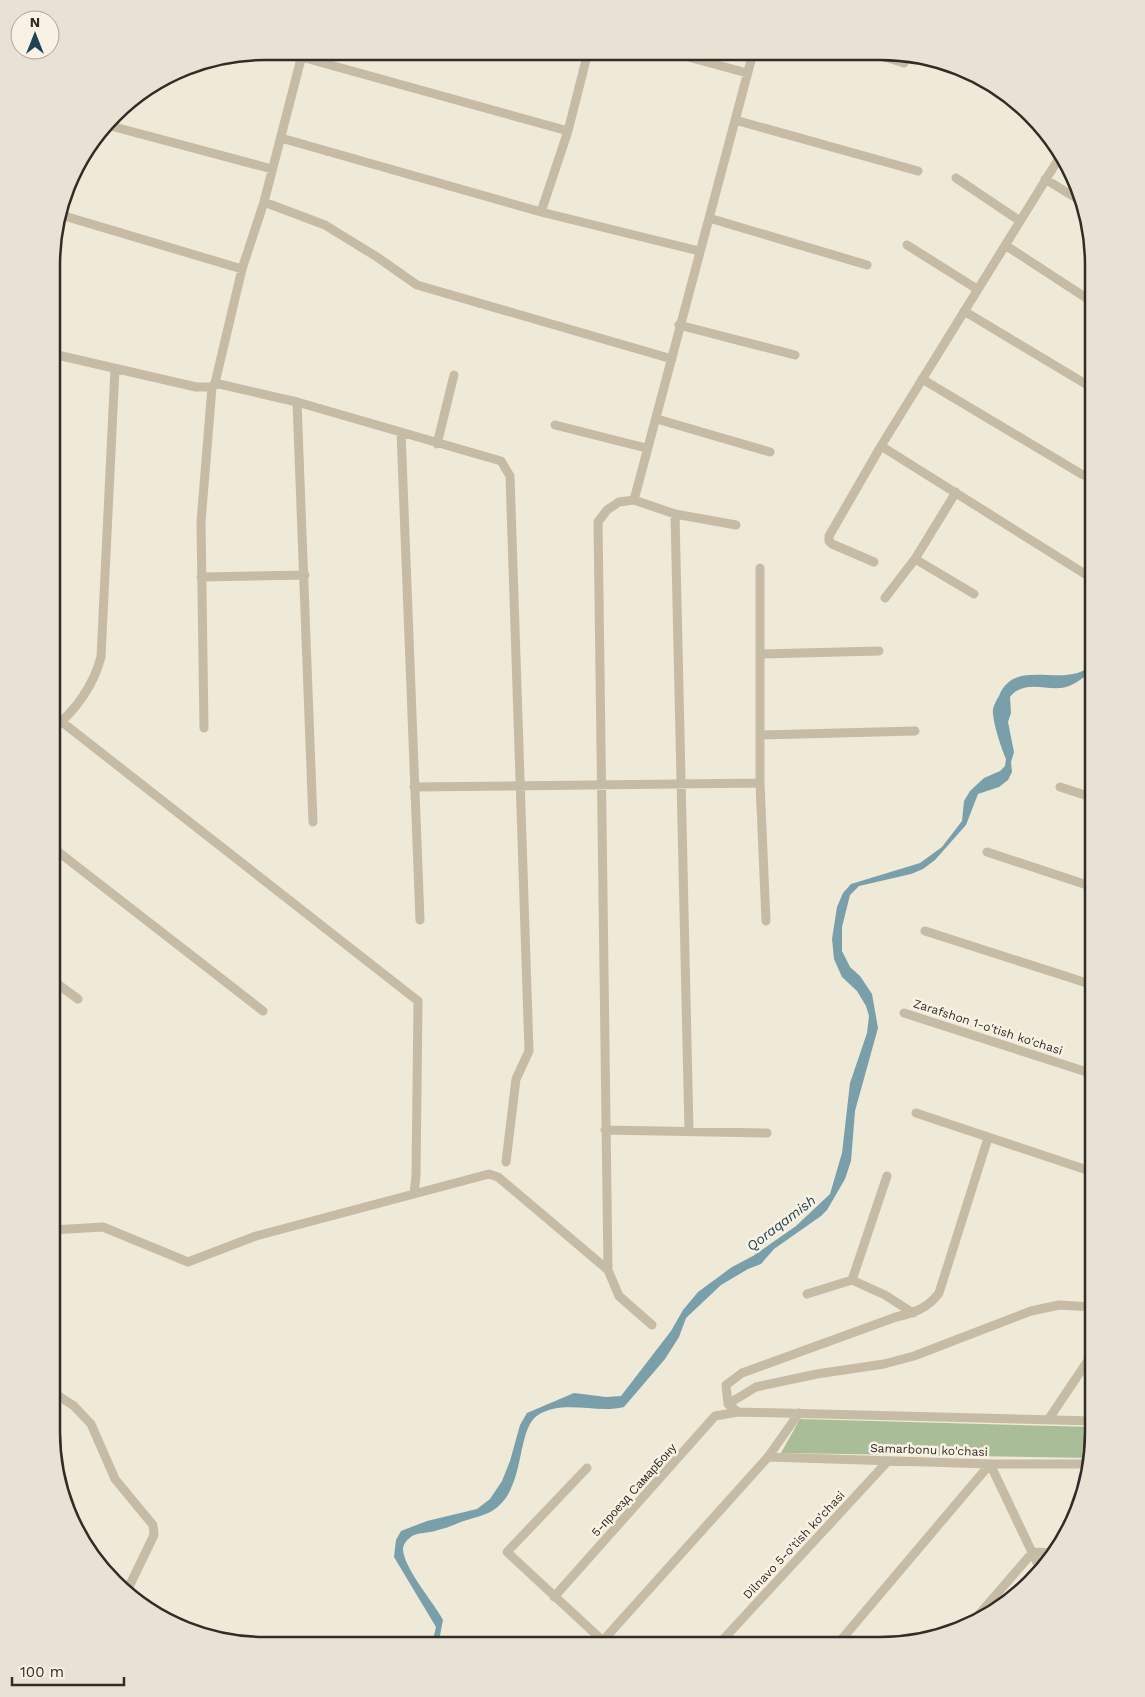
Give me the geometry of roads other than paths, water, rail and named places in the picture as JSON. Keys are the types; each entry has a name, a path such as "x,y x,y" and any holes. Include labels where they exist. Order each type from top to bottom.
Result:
{"street":[{"path":"204,728 201,522 214,385 242,269 264,202 300,60"},
{"path":"322,60 568,132"},
{"path":"541,212 568,132 586,60"},
{"path":"699,60 747,73"},
{"path":"634,500 646,448 657,419 679,325 751,60"},
{"path":"896,60 904,63"},
{"path":"735,120 918,171"},
{"path":"114,127 272,169"},
{"path":"281,138 541,212 699,251"},
{"path":"874,562 832,544 830,536 881,446 1057,160"},
{"path":"956,178 1020,221"},
{"path":"1045,179 1073,196"},
{"path":"264,202 325,226 377,257 417,285 672,359"},
{"path":"66,217 242,269"},
{"path":"709,218 867,265"},
{"path":"908,245 977,289"},
{"path":"1005,245 1085,297"},
{"path":"964,312 1085,384"},
{"path":"679,325 795,355"},
{"path":"60,356 196,387 214,385 297,402 500,461 510,476 529,1051 516,1079 506,1162"},
{"path":"115,369 101,657 95,678 82,700 62,722 418,1001 416,1176 414,1194"},
{"path":"437,444 454,375"},
{"path":"922,379 1083,476"},
{"path":"297,402 305,575 312,822"},
{"path":"657,419 770,452"},
{"path":"555,425 646,448"},
{"path":"401,432 420,920"},
{"path":"881,446 1085,574"},
{"path":"885,598 915,559 956,492"},
{"path":"652,1325 619,1296 608,1270 598,522 607,510 619,502 634,500 676,514 736,525"},
{"path":"676,514 688,1131"},
{"path":"915,559 974,594"},
{"path":"760,568 760,783 766,921"},
{"path":"201,577 305,575"},
{"path":"760,654 879,651"},
{"path":"760,735 916,731"},
{"path":"414,786 760,783"},
{"path":"1060,787 1085,795"},
{"path":"987,852 1085,884"},
{"path":"60,853 263,1011"},
{"path":"925,931 1085,982"},
{"path":"60,986 78,1000"},
{"name":"Zarafshon 1-o'tish ko'chasi","path":"904,1013 1085,1071"},
{"path":"916,1113 1085,1169"},
{"path":"605,1130 767,1133"},
{"path":"988,1138 939,1293 931,1303 913,1313 896,1317 742,1374 726,1385 728,1404 738,1412 1085,1421"},
{"path":"60,1230 103,1227 188,1262 256,1236 490,1174 498,1177 608,1270"},
{"path":"852,1280 887,1176"},
{"path":"807,1294 852,1280 885,1295 913,1313"},
{"path":"728,1404 756,1386 884,1364 914,1356 1031,1311 1059,1305 1085,1307"},
{"path":"1048,1420 1085,1364"},
{"path":"60,1397 74,1406 91,1424 115,1479 153,1524 154,1536 130,1586"},
{"name":"5-проезд СамарБону","path":"554,1597 715,1416 738,1412"},
{"path":"606,1637 768,1457 799,1414"},
{"name":"Samarbonu ko'chasi","path":"768,1457 990,1464 1082,1464"},
{"name":"Dilnavo 5-o'tish ko'chasi","path":"725,1637 888,1461"},
{"path":"844,1637 990,1464 1038,1563"},
{"path":"586,1468 507,1552 595,1637"},
{"path":"1033,1552 1046,1553"},
{"path":"984,1609 1033,1552"}],"water":[{"path":"1085,669 1085,676 1070,686 1059,688 1023,688 1016,691 1010,697 1011,713 1008,722 1014,752 1011,762 1012,772 1008,780 999,787 978,794 966,825 935,860 923,869 911,874 859,886 850,895 842,927 842,951 850,967 860,976 872,994 878,1028 855,1111 851,1161 845,1179 827,1210 774,1249 761,1264 748,1269 721,1285 686,1318 679,1337 665,1359 624,1407 613,1409 558,1408 538,1415 526,1433 516,1475 511,1489 503,1501 492,1511 483,1515 435,1531 412,1536 404,1544 404,1556 413,1574 443,1620 440,1637 434,1637 436,1627 394,1557 396,1540 401,1531 427,1521 477,1509 490,1499 502,1481 520,1425 527,1413 574,1393 606,1397 621,1396 671,1331 683,1310 698,1292 732,1267 753,1256 796,1226 830,1194 842,1153 850,1083 867,1033 869,1016 866,1006 857,991 842,977 834,959 832,939 837,907 843,893 851,884 920,863 942,847 962,821 964,801 970,791 984,778 1000,771 1005,766 1006,759 996,731 993,712 996,702 1007,684 1017,677 1071,674"}],"water label":[{"name":"Qoraqamish","path":"781,1223"}]}
